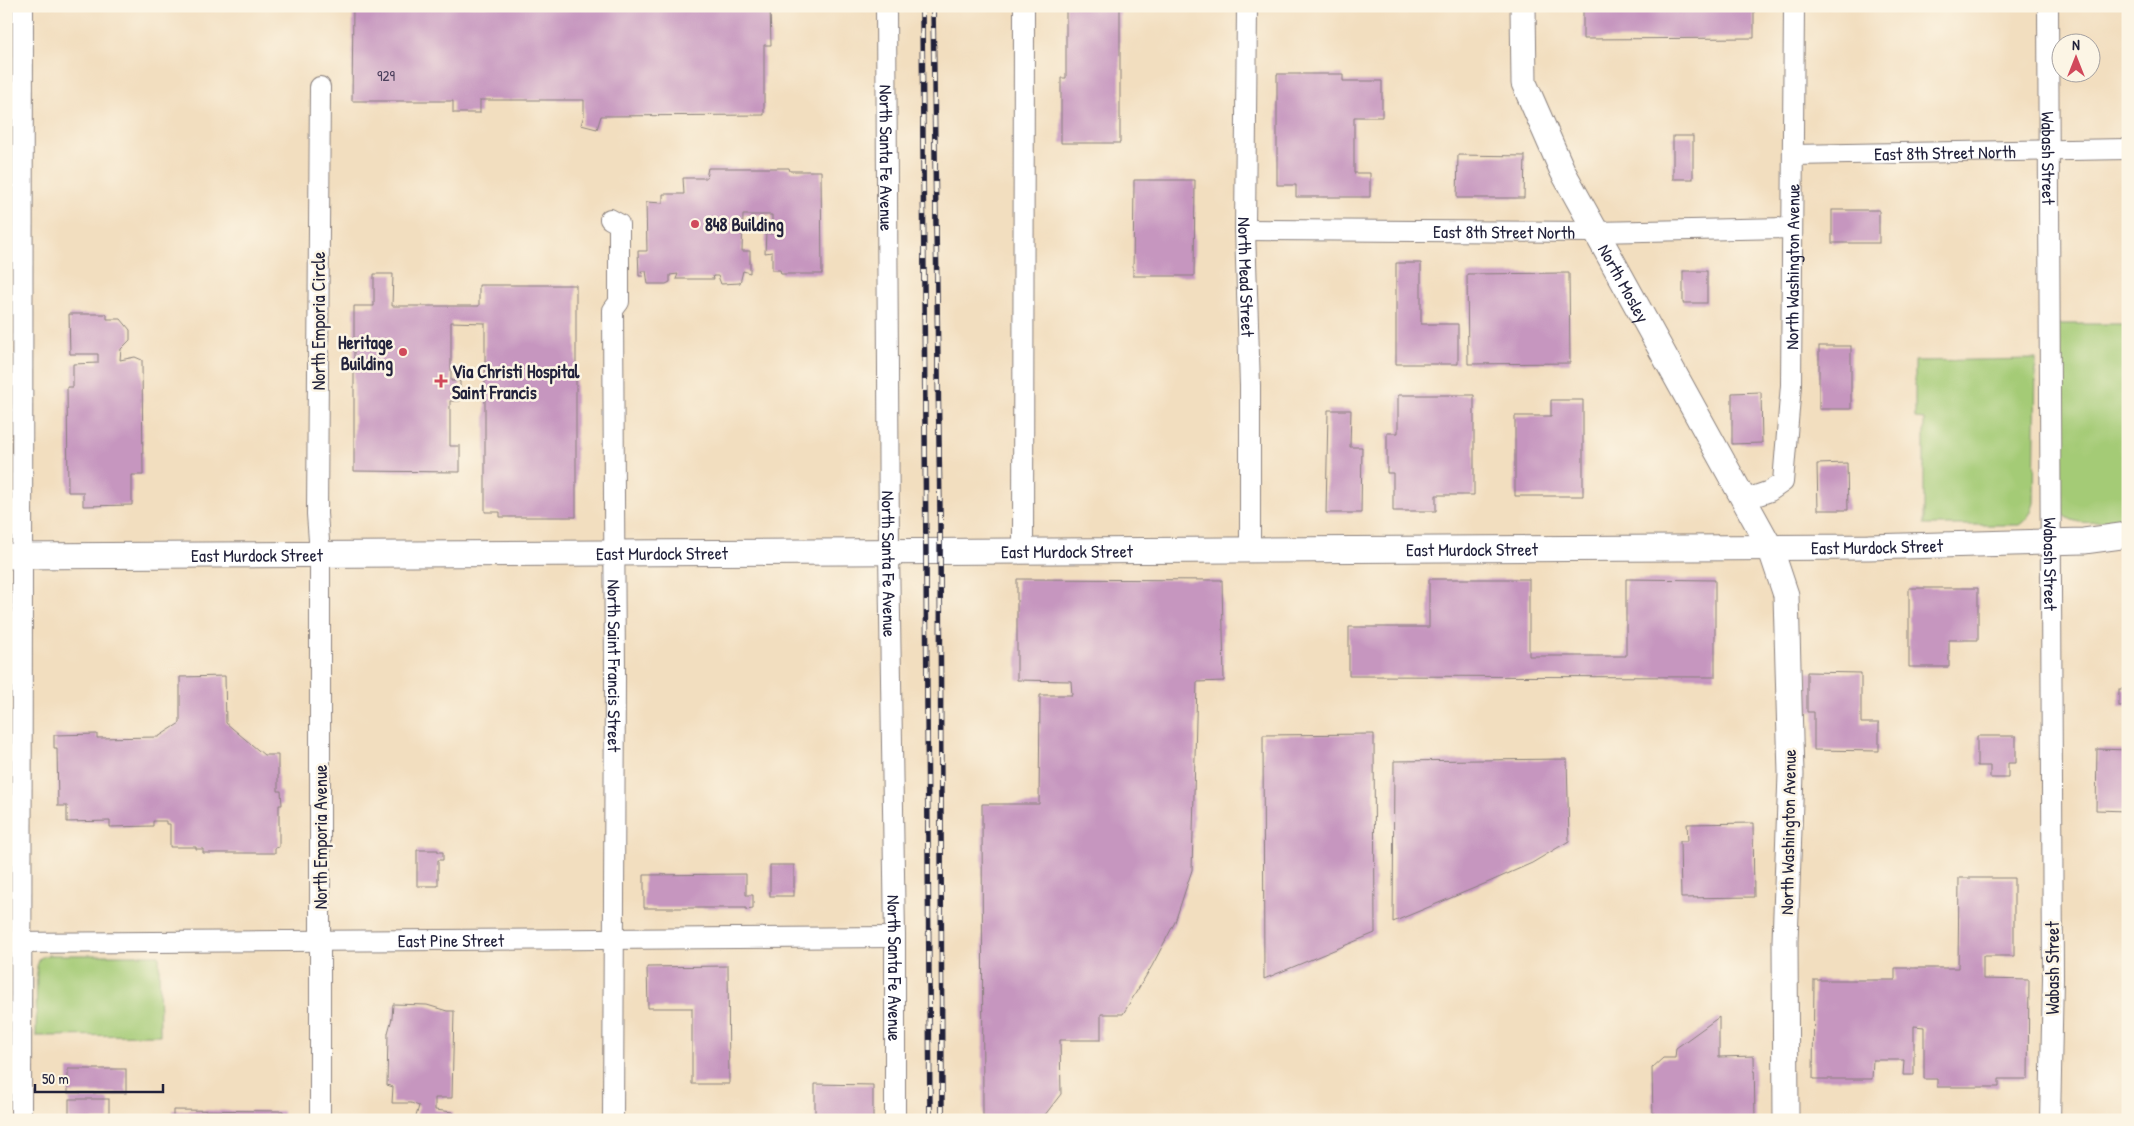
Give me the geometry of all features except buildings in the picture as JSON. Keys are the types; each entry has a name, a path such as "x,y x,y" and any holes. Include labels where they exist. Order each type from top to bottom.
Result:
{"street":[{"path":"21,1120 14,943 15,556 23,6"},
{"name":"North Santa Fe Avenue","path":"886,6 895,1120"},
{"path":"1024,6 1024,550"},
{"name":"North Mead Street","path":"1247,6 1245,230 1250,386 1250,549"},
{"name":"North Mosley","path":"1523,6 1524,82 1563,172 1770,547"},
{"name":"North Washington Avenue","path":"1744,500 1770,491 1783,482 1792,386 1794,6"},
{"name":"Wabash Street","path":"2048,6 2053,978 2050,1120"},
{"name":"North Emporia Circle","path":"320,87 317,494 320,554"},
{"name":"East 8th Street North","path":"1793,155 2128,149"},
{"name":"North Saint Francis Street","path":"610,219 619,224 619,302 613,310 615,678 613,1120"},
{"name":"East 8th Street North","path":"1245,230 1596,232 1792,228"},
{"name":"East Murdock Street","path":"15,556 1770,547 2050,543 2128,535"},
{"name":"North Washington Avenue","path":"1770,547 1786,595 1791,774 1785,941 1786,1120"},
{"name":"North Emporia Avenue","path":"320,554 320,1120"},
{"name":"East Pine Street","path":"14,943 895,937"}],"green space":[{"path":"2057,324 2128,324 2128,515 2100,521 2082,522 2065,516 2059,509"},
{"path":"2036,359 2034,503 2029,516 2019,525 1924,525 1924,419 1915,418 1915,361"},
{"path":"48,955 159,955 160,1035 36,1036 37,966 40,958"}],"railway":[{"path":"922,6 930,1120"},
{"path":"933,6 940,513 942,1120"}],"place":[{"name":"848 Building","path":"695,224"},
{"name":"Heritage Building","path":"403,352"},
{"name":"Via Christi Hospital Saint Francis","path":"441,381"}]}
